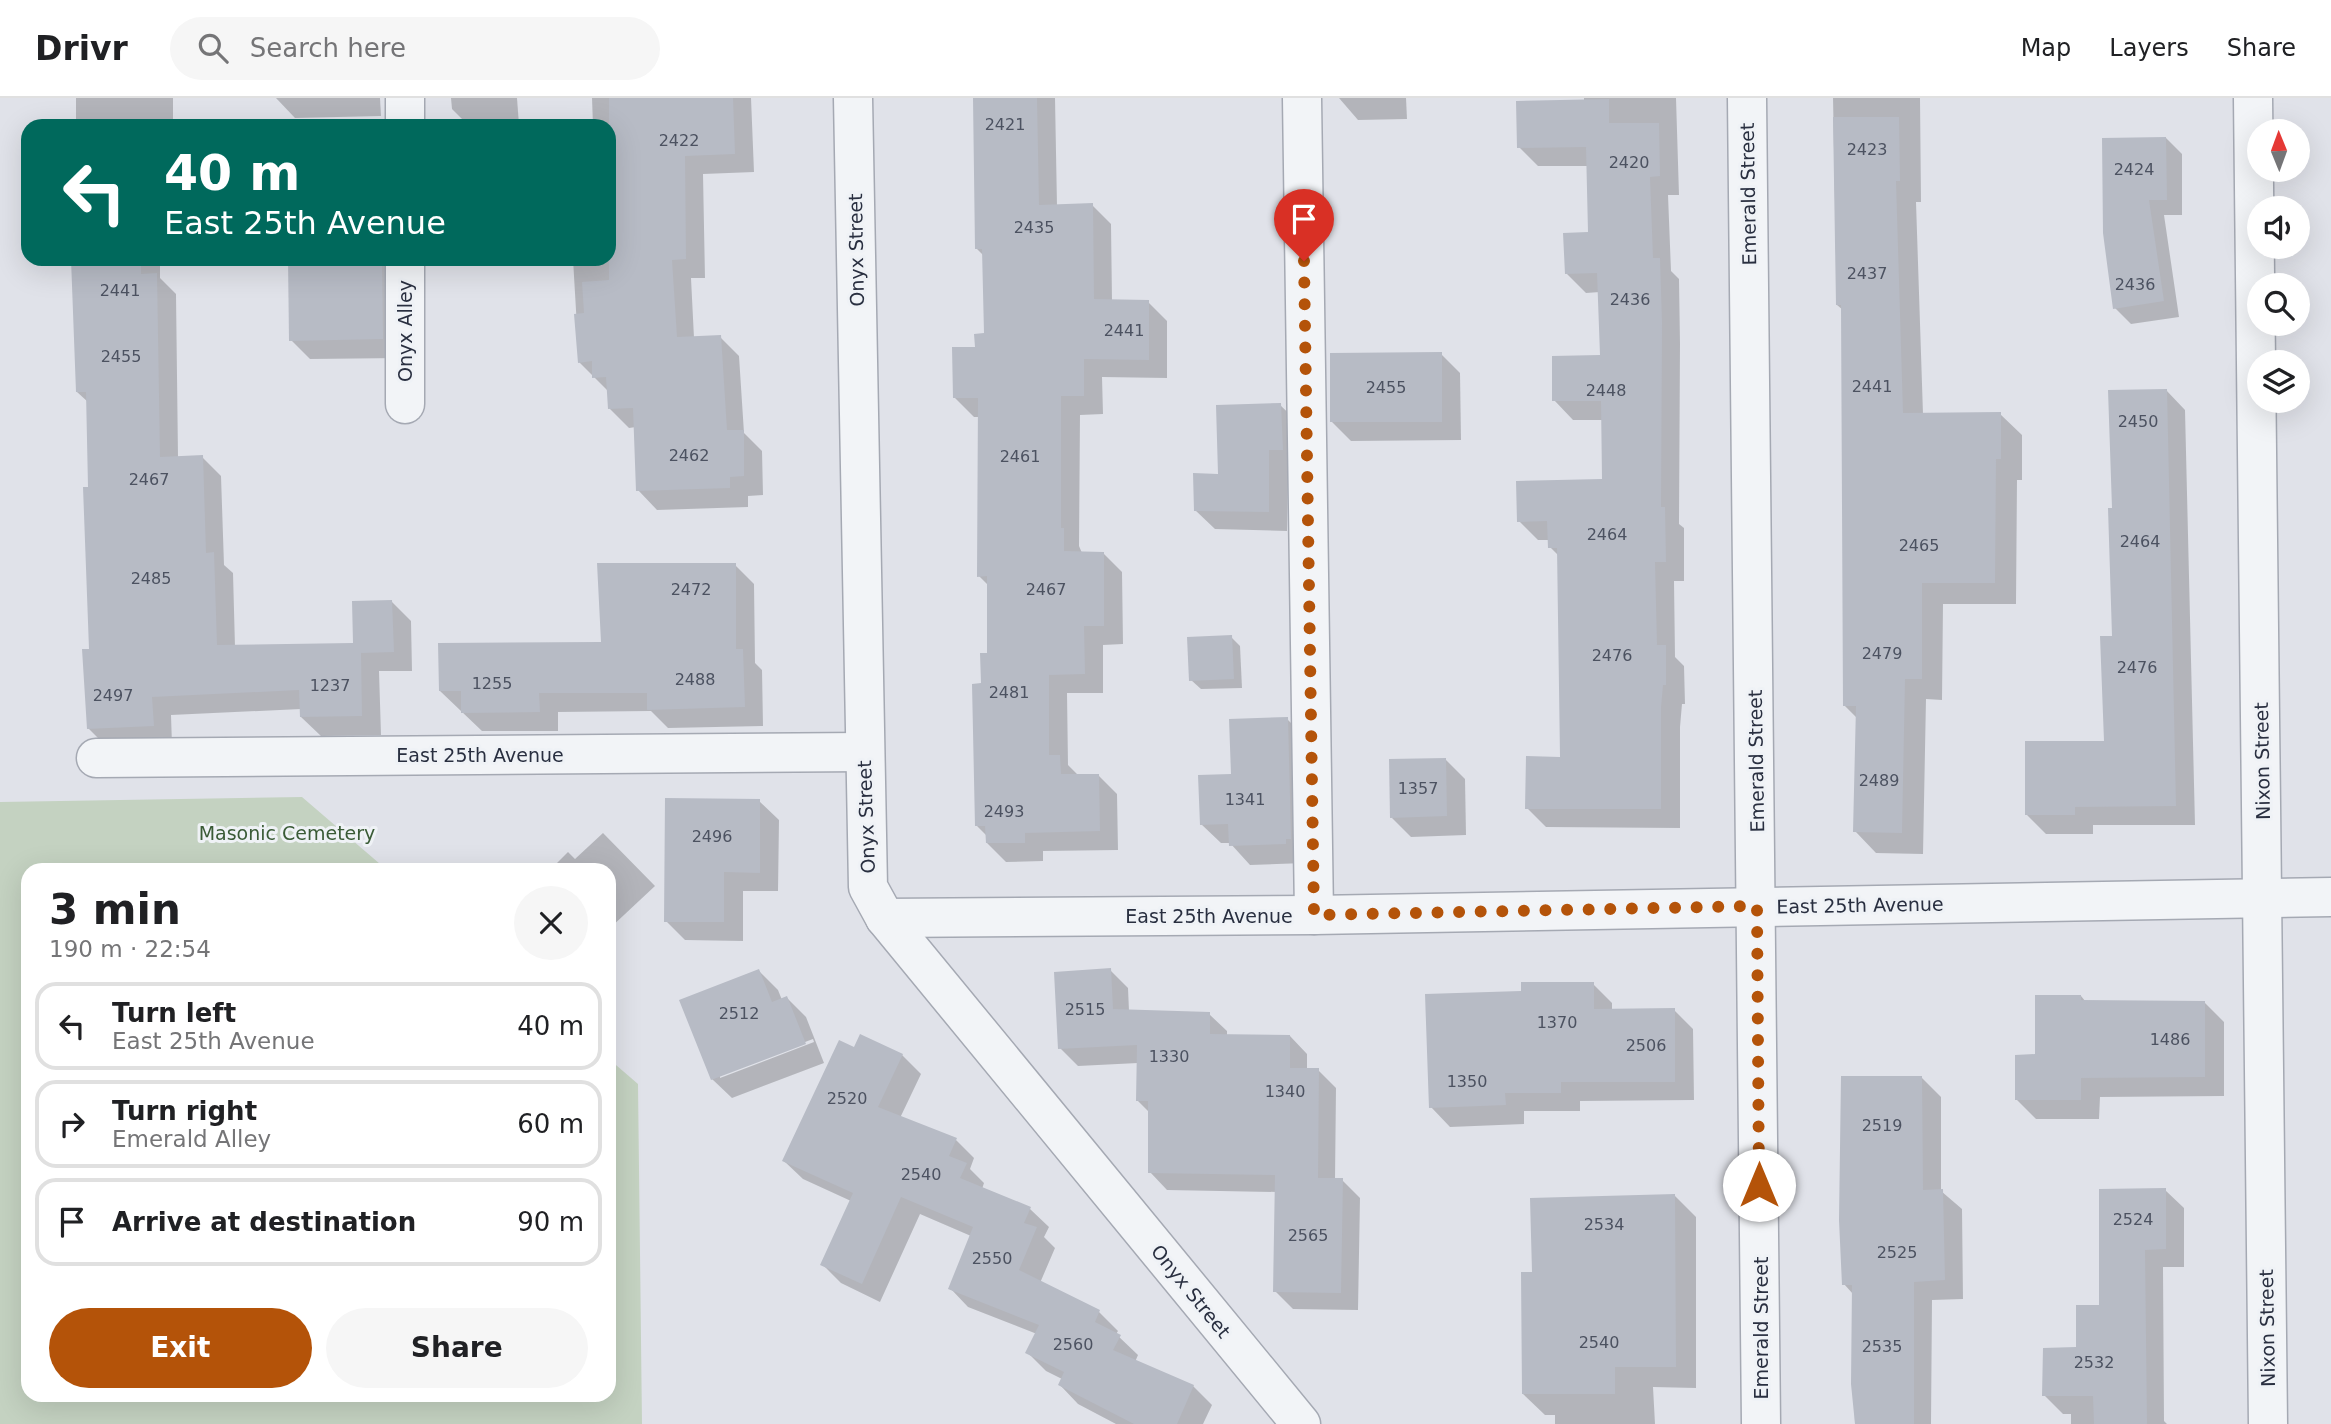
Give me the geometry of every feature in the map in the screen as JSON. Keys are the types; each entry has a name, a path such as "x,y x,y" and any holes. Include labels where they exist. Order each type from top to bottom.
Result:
{"street":[{"path":"405,98 405,119"},
{"name":"Onyx Street","path":"853,98 868,887 885,918 1300,1424"},
{"path":"1302,98 1314,915"},
{"name":"Emerald Street","path":"1747,98 1761,1424"},
{"name":"Nixon Street","path":"2253,98 2268,1424"},
{"name":"Onyx Alley","path":"405,266 405,404"},
{"name":"East 25th Avenue","path":"96,758 864,752"},
{"name":"East 25th Avenue","path":"885,918 1314,915 2331,897"}],"green space":[{"name":"Masonic Cemetery","path":"302,797 379,863 21,863 21,1402 616,1402 616,1065 638,1084 642,1424 0,1424 0,802"}],"building":[{"path":"609,98 733,98 735,154 685,156 686,259 672,260 677,337 721,335 727,430 744,430 744,476 730,477 730,488 636,491 633,408 608,409 606,377 592,378 592,361 578,363 574,314 584,313 582,282 609,280 609,266 616,266 616,119 609,119"},
{"path":"973,98 1037,98 1039,205 1093,203 1094,299 1149,300 1149,360 1084,359 1084,396 1061,396 1061,528 1064,528 1064,551 1104,552 1104,626 1084,626 1085,674 1049,675 1049,755 1060,755 1061,774 1099,774 1100,831 1025,833 1025,843 986,843 985,826 975,826 972,684 981,683 980,653 987,653 987,576 977,577 978,398 953,398 952,347 975,347 974,334 984,333 982,249 975,249"},
{"path":"1609,99 1609,123 1659,123 1660,176 1650,177 1653,258 1660,258 1662,323 1661,507 1665,507 1666,562 1655,562 1657,645 1666,645 1666,685 1663,685 1661,707 1661,809 1525,809 1526,756 1560,757 1557,548 1548,548 1547,521 1517,522 1516,481 1602,479 1601,401 1552,401 1552,356 1600,355 1597,273 1565,274 1563,233 1588,232 1586,147 1517,148 1516,101"},
{"path":"1833,117 1899,117 1900,181 1896,181 1903,413 2001,412 2001,459 1996,459 1995,583 1922,583 1922,679 1905,679 1902,833 1853,832 1856,706 1843,706 1841,305 1836,305"},
{"path":"2166,137 2167,200 2149,200 2164,301 2113,309 2103,233 2102,138"},
{"path":"71,266 141,266 141,274 157,273 160,457 203,455 206,553 214,552 217,645 353,643 352,601 392,600 394,652 361,653 362,716 300,717 299,690 152,697 154,726 87,729 82,649 89,649 83,487 88,487 86,392 76,392"},
{"path":"288,266 382,266 383,339 289,341"},
{"path":"1442,352 1442,422 1330,422 1330,353"},
{"path":"2167,389 2176,806 2075,807 2075,815 2025,815 2025,741 2104,741 2100,636 2112,636 2108,390"},
{"path":"1281,403 1283,450 1269,450 1269,512 1194,511 1193,473 1218,474 1216,405"},
{"path":"597,563 736,563 736,649 743,649 745,707 647,710 647,693 539,693 540,712 461,713 461,691 439,691 438,643 601,642"},
{"path":"1232,635 1234,679 1189,681 1187,637"},
{"path":"1288,717 1291,839 1286,839 1286,844 1229,846 1228,824 1200,825 1198,775 1231,774 1229,719"},
{"path":"1446,758 1447,816 1390,818 1389,759"},
{"path":"665,798 760,799 760,873 724,872 724,922 664,922"},
{"path":"1111,968 1113,1009 1210,1012 1210,1034 1290,1035 1290,1068 1319,1068 1318,1178 1343,1178 1341,1293 1273,1292 1275,1175 1148,1173 1148,1101 1136,1101 1137,1045 1058,1049 1054,972"},
{"path":"759,969 772,1002 787,996 806,1044 711,1080 679,1000"},
{"path":"1521,982 1594,982 1594,1009 1675,1008 1675,1082 1561,1082 1561,1093 1505,1093 1506,1105 1429,1108 1425,994 1521,991"},
{"path":"2035,995 2081,995 2081,1000 2205,1001 2205,1077 2081,1078 2081,1100 2015,1100 2015,1055 2035,1054"},
{"path":"860,1034 903,1054 878,1107 957,1138 949,1156 967,1163 960,1178 1031,1207 1024,1223 1037,1227 1019,1270 1100,1310 1095,1322 1121,1335 1113,1350 1194,1385 1177,1424 1134,1424 1058,1385 1064,1372 1025,1353 1039,1325 948,1289 973,1227 901,1197 862,1284 820,1265 853,1193 782,1161 839,1040 854,1047"},
{"path":"1841,1076 1922,1076 1923,1190 1943,1189 1945,1280 1914,1282 1914,1424 1855,1424 1851,1384 1852,1285 1842,1285 1839,1220"},
{"path":"2166,1188 2166,1249 2145,1250 2147,1424 2094,1424 2093,1396 2042,1396 2043,1348 2076,1347 2076,1305 2099,1305 2099,1189"},
{"path":"1675,1194 1676,1367 1615,1367 1615,1394 1522,1394 1521,1272 1532,1272 1530,1198"}],"route":[{"path":"1304,261 1314,915 1757,906 1759,1185"}]}
